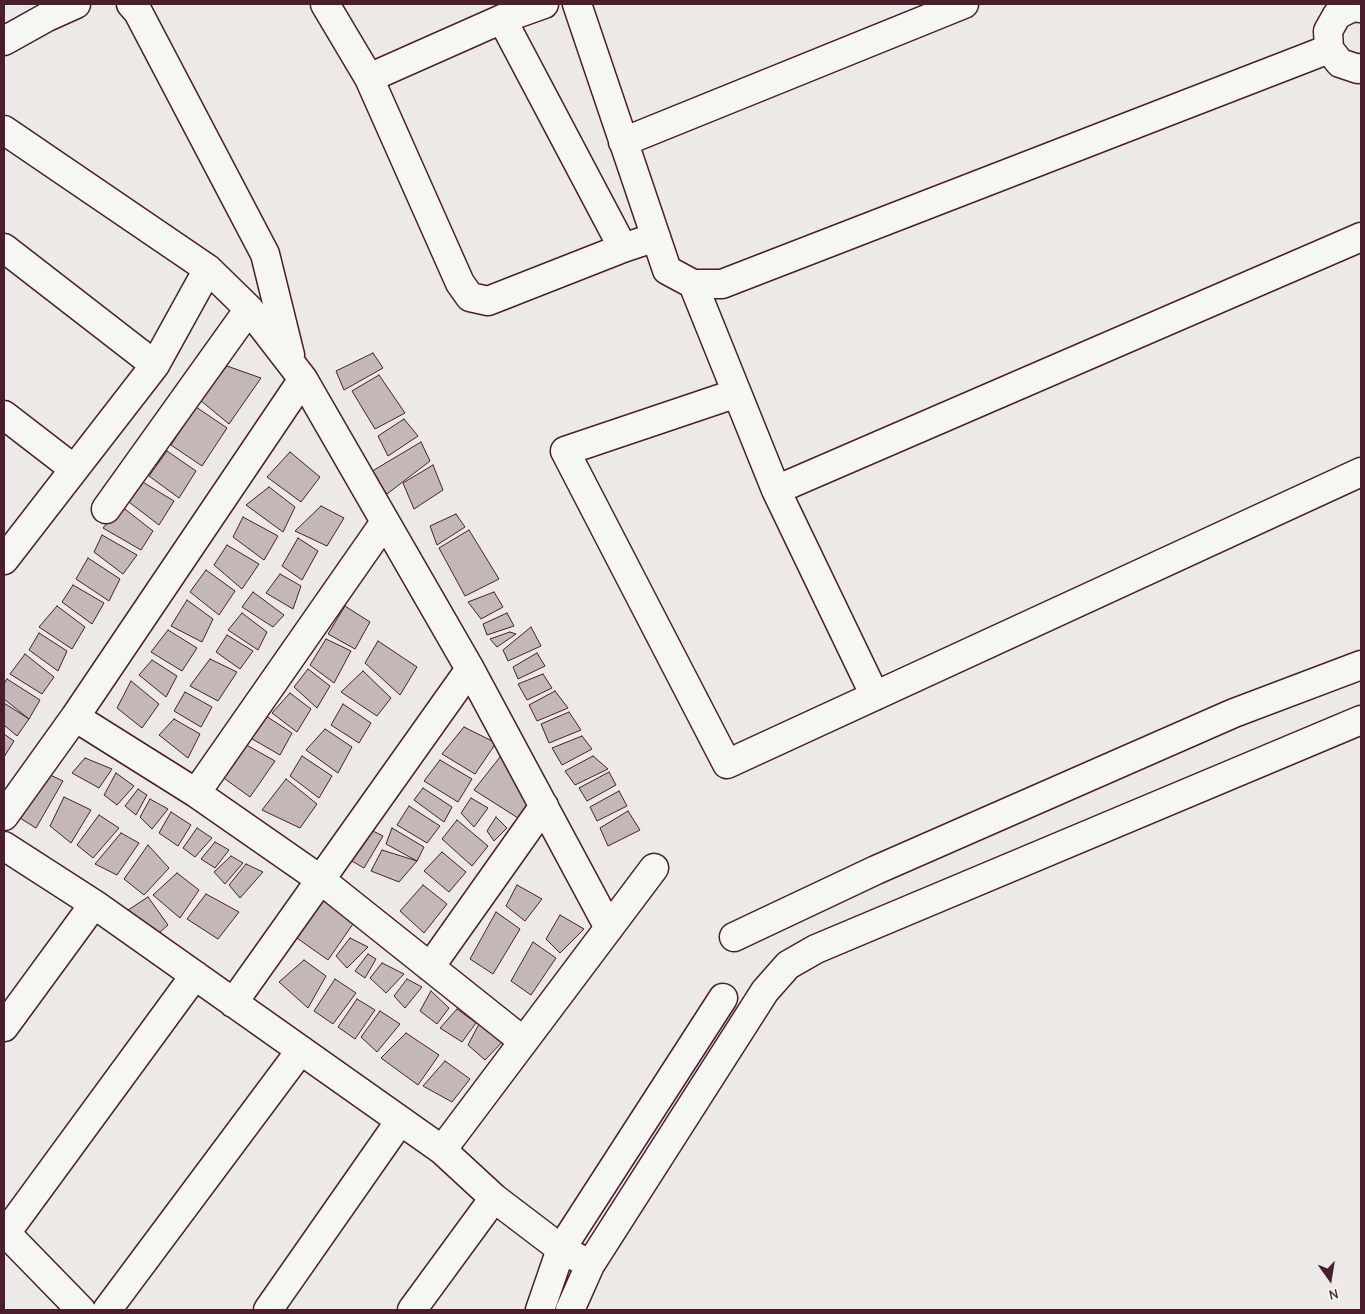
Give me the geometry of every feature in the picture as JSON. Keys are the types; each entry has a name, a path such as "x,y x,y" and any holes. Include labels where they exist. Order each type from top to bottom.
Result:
{"street":[{"path":"4,41 47,17 76,4"},
{"path":"4,816 75,717 298,372 265,254 138,12 131,4"},
{"path":"325,4 369,78 460,283 470,297 488,301 656,237"},
{"path":"369,78 502,19 544,4"},
{"path":"577,4 667,270 693,284 722,284 1329,49"},
{"path":"624,142 964,4"},
{"path":"1340,9 1328,31 1329,49 1340,63 1358,69 1361,68"},
{"path":"502,19 623,248"},
{"path":"4,130 208,269 249,309 298,372 470,669 609,928"},
{"path":"776,490 1361,237"},
{"path":"4,248 155,365"},
{"path":"4,560 155,365 208,269"},
{"path":"693,284 776,490 875,696"},
{"path":"106,509 249,309"},
{"path":"737,393 565,451 727,764 1361,472"},
{"path":"4,415 74,469"},
{"path":"196,793 385,522"},
{"path":"734,937 876,870 1234,713 1361,665"},
{"path":"234,1002 470,669"},
{"path":"75,717 196,793 320,880 523,1041"},
{"path":"570,1310 590,1265 765,990 788,965 816,949 1361,720"},
{"path":"430,967 544,806"},
{"path":"4,846 94,904 442,1150 494,1198 561,1249 590,1265"},
{"path":"442,1150 654,868"},
{"path":"4,1027 94,904"},
{"path":"81,1310 5,1232 195,975"},
{"path":"540,1310 561,1249 723,998"},
{"path":"107,1310 301,1050"},
{"path":"268,1310 400,1121"},
{"path":"412,1310 494,1198"}],"building":[{"path":"373,353 383,368 344,390 336,371"},
{"path":"227,366 261,378 229,424 200,400"},
{"path":"379,375 405,413 375,429 352,391"},
{"path":"196,407 227,428 202,466 171,445"},
{"path":"404,419 418,436 388,456 378,436"},
{"path":"421,442 430,461 387,494 369,473"},
{"path":"167,451 196,471 179,498 149,476"},
{"path":"290,452 320,477 301,502 267,477"},
{"path":"433,465 443,490 414,509 403,483"},
{"path":"141,481 174,501 159,525 125,499"},
{"path":"269,487 295,507 283,532 246,505"},
{"path":"121,506 153,531 141,550 103,528"},
{"path":"321,506 344,518 327,546 295,531"},
{"path":"456,514 465,527 437,545 430,526"},
{"path":"243,517 278,536 264,560 233,537"},
{"path":"469,530 499,579 465,596 439,548"},
{"path":"102,535 137,555 123,574 94,552"},
{"path":"298,538 318,551 302,580 282,566"},
{"path":"227,545 259,564 242,589 214,565"},
{"path":"88,558 120,579 109,601 76,579"},
{"path":"206,570 235,591 219,615 190,592"},
{"path":"280,574 301,586 293,609 266,593"},
{"path":"73,585 104,603 92,624 62,602"},
{"path":"253,592 284,615 273,627 242,607"},
{"path":"494,592 503,607 481,619 468,602"},
{"path":"187,600 213,619 202,642 171,626"},
{"path":"57,606 85,627 72,649 39,627"},
{"path":"345,606 370,622 355,649 328,634"},
{"path":"242,613 267,632 258,650 228,630"},
{"path":"507,613 514,626 487,635 483,624"},
{"path":"531,627 541,646 508,661 503,650"},
{"path":"168,630 197,648 182,671 151,652"},
{"path":"510,632 516,634 497,647 490,639"},
{"path":"39,633 67,651 58,671 29,650"},
{"path":"227,635 253,651 240,669 216,652"},
{"path":"326,639 351,651 334,683 310,665"},
{"path":"378,641 417,667 400,695 365,663"},
{"path":"537,653 545,666 518,679 513,667"},
{"path":"25,654 54,677 42,694 10,674"},
{"path":"210,659 237,672 218,701 190,686"},
{"path":"152,660 177,676 166,697 139,675"},
{"path":"308,669 330,686 317,708 294,687"},
{"path":"363,671 391,698 377,716 341,692"},
{"path":"543,674 552,688 527,700 518,684"},
{"path":"7,679 40,700 29,719 4,699 4,684"},
{"path":"131,681 159,704 142,728 117,708"},
{"path":"555,691 568,708 537,721 529,705"},
{"path":"185,692 212,707 201,727 174,711"},
{"path":"290,693 311,709 297,732 272,713"},
{"path":"4,703 29,719 17,736 4,725"},
{"path":"343,704 371,723 359,743 331,725"},
{"path":"569,712 581,730 549,743 541,724"},
{"path":"266,716 292,733 280,755 247,736"},
{"path":"174,719 200,734 188,758 159,735"},
{"path":"464,727 496,743 475,774 442,754"},
{"path":"325,729 352,747 338,773 306,750"},
{"path":"4,734 14,741 4,757"},
{"path":"582,736 592,749 562,765 552,748"},
{"path":"243,743 275,761 250,797 221,776"},
{"path":"504,752 530,800 518,818 474,790"},
{"path":"302,756 332,776 319,798 290,776"},
{"path":"593,756 608,769 575,785 565,771"},
{"path":"85,758 112,769 99,788 72,773"},
{"path":"440,760 472,779 458,802 424,781"},
{"path":"609,772 616,785 587,801 579,788"},
{"path":"46,773 63,781 36,828 15,815"},
{"path":"116,773 134,786 117,805 104,795"},
{"path":"286,779 317,804 300,828 262,810"},
{"path":"423,788 452,807 444,822 414,800"},
{"path":"138,789 147,795 136,815 125,806"},
{"path":"619,791 627,806 597,821 590,807"},
{"path":"64,797 91,810 71,843 50,826"},
{"path":"471,798 488,808 474,827 461,813"},
{"path":"150,799 168,809 152,829 140,817"},
{"path":"409,806 440,826 427,843 397,825"},
{"path":"628,811 640,830 608,846 600,828"},
{"path":"171,812 191,825 178,846 159,833"},
{"path":"99,815 119,828 93,858 77,845"},
{"path":"496,817 507,828 494,841 487,831"},
{"path":"457,820 488,846 472,866 442,839"},
{"path":"197,828 212,838 195,857 183,848"},
{"path":"392,828 424,847 417,861 386,844"},
{"path":"369,829 383,836 364,868 350,860"},
{"path":"121,833 139,843 117,875 95,864"},
{"path":"215,842 229,850 215,868 201,859"},
{"path":"148,845 169,868 144,895 124,879"},
{"path":"382,850 417,861 399,882 371,871"},
{"path":"442,852 466,872 449,892 424,871"},
{"path":"231,856 243,863 225,884 214,872"},
{"path":"246,864 263,872 240,898 229,885"},
{"path":"177,873 199,890 180,918 153,895"},
{"path":"423,885 447,904 424,933 400,911"},
{"path":"517,885 542,899 525,921 506,906"},
{"path":"206,894 239,912 218,939 187,919"},
{"path":"148,897 168,925 159,933 128,910"},
{"path":"320,898 355,921 328,960 294,936"},
{"path":"496,912 520,929 493,974 470,959"},
{"path":"560,915 584,929 560,953 546,939"},
{"path":"350,938 368,947 347,968 336,956"},
{"path":"533,942 556,958 531,995 511,981"},
{"path":"368,954 376,959 365,978 355,971"},
{"path":"304,960 326,976 308,1008 279,982"},
{"path":"382,963 404,974 386,993 370,978"},
{"path":"335,979 356,993 333,1024 314,1011"},
{"path":"407,979 422,987 405,1008 394,996"},
{"path":"431,991 449,1008 437,1024 420,1011"},
{"path":"357,999 375,1010 355,1039 338,1027"},
{"path":"457,1009 476,1023 462,1042 440,1028"},
{"path":"380,1011 400,1024 377,1052 361,1037"},
{"path":"481,1020 506,1038 485,1060 468,1045"},
{"path":"406,1033 439,1055 418,1085 381,1058"},
{"path":"445,1061 470,1079 452,1102 423,1086"}]}
